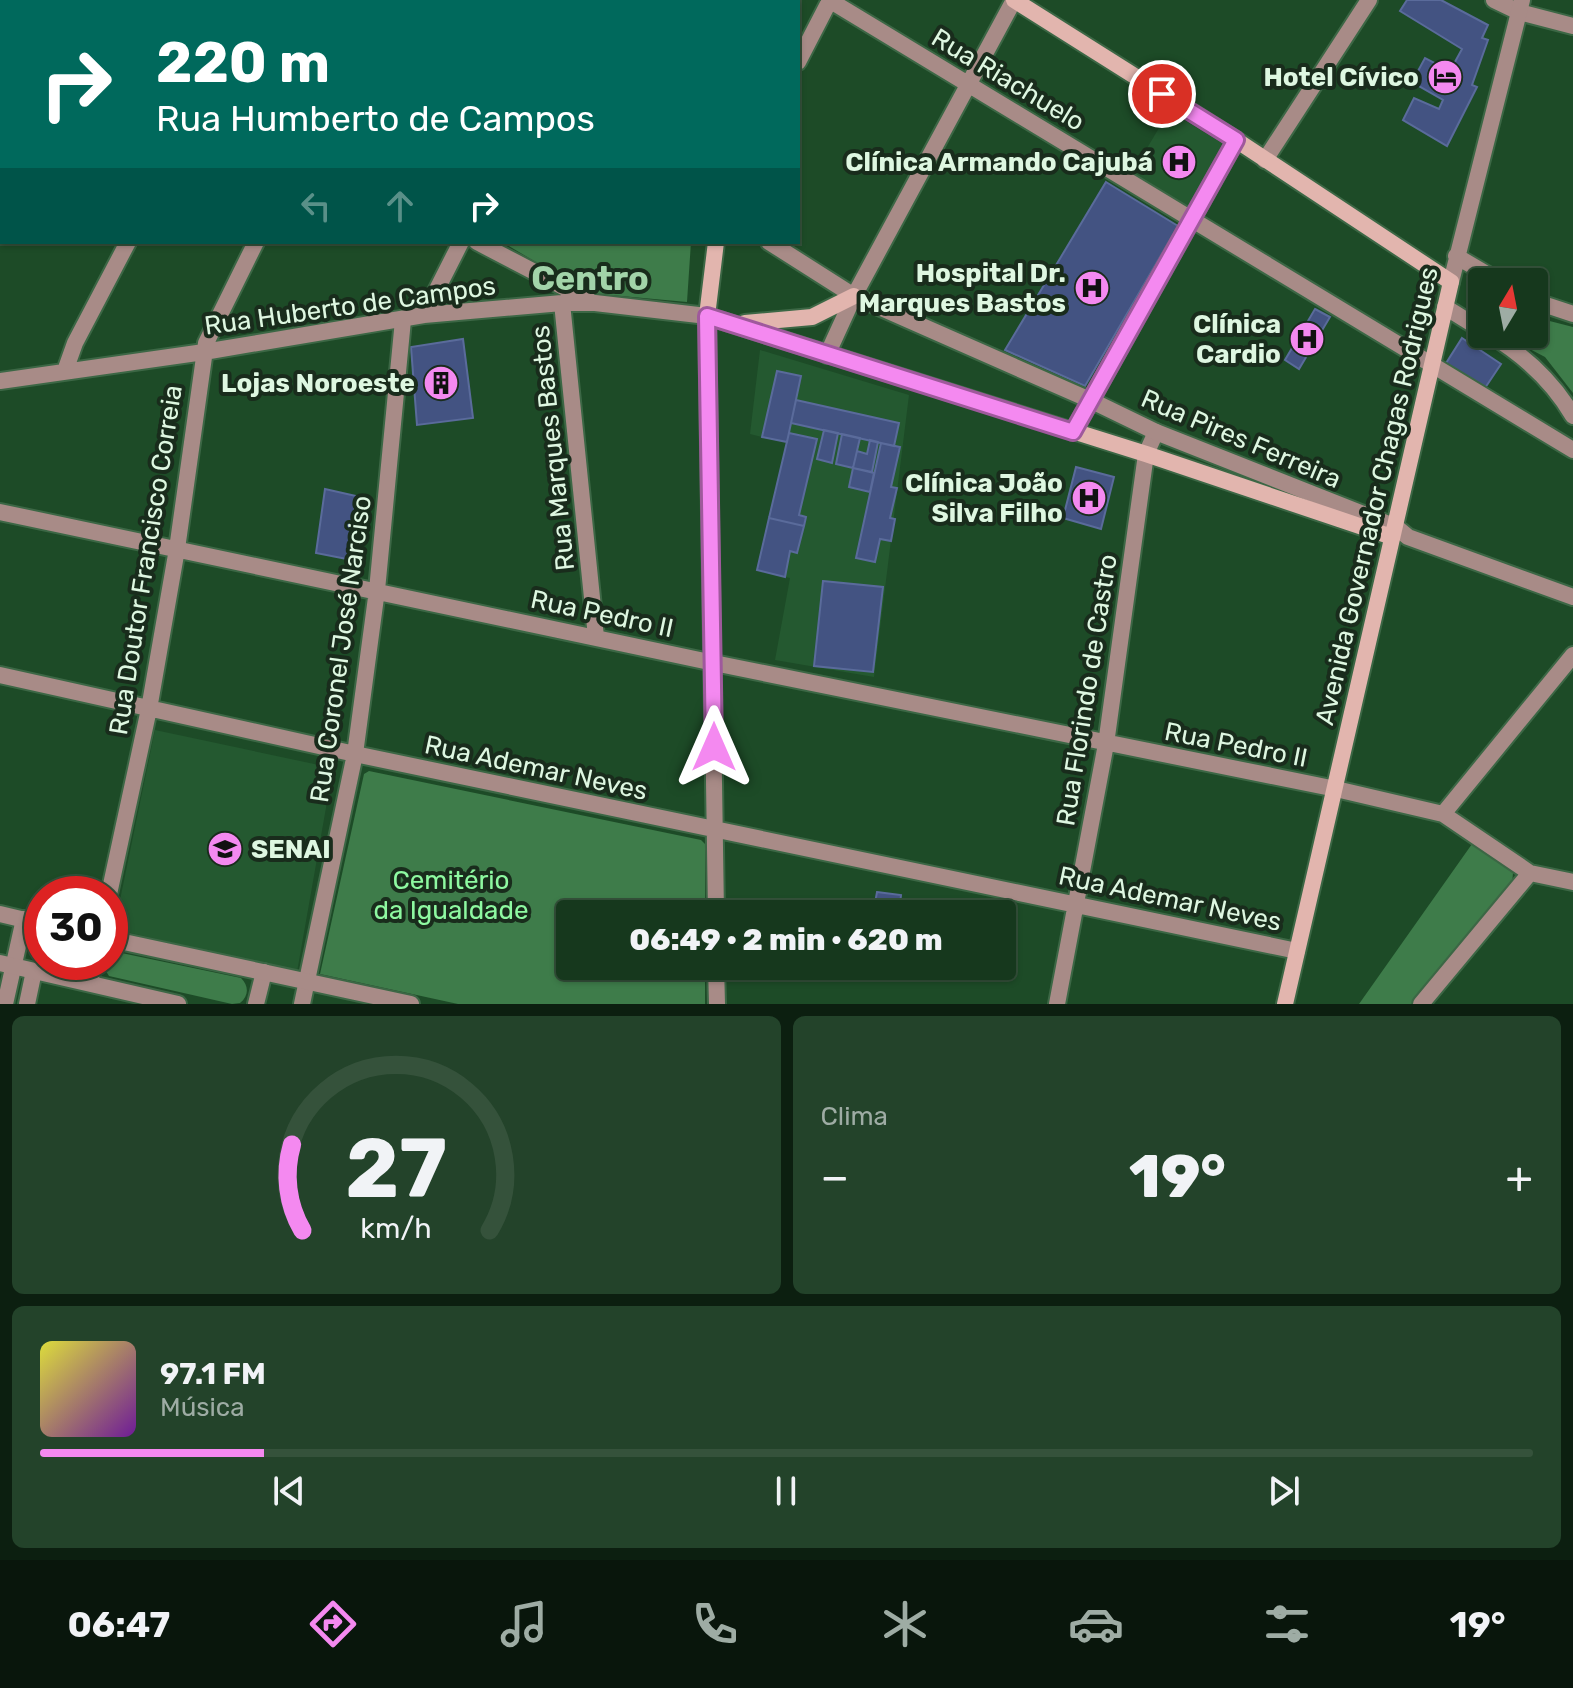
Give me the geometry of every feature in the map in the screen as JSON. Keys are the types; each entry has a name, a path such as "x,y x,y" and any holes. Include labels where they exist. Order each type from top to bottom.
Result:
{"main road":[{"path":"1014,0 1236,140 1451,282"},
{"path":"716,244 707,316 1399,534"},
{"name":"Avenida Governador Chagas Rodrigues","path":"1285,1004 1399,534 1451,282"},
{"path":"733,324 812,317 854,296"}],"street":[{"path":"800,58 830,0"},
{"name":"Rua Riachuelo","path":"830,0 1573,450"},
{"path":"827,355 854,296 1014,0"},
{"path":"1265,160 1369,0"},
{"path":"1494,0 1520,6 1573,26"},
{"name":"Avenida Governador Chagas Rodrigues","path":"1451,282 1520,6"},
{"path":"1073,432 1236,140"},
{"path":"65,371 75,343 127,244"},
{"name":"Rua Doutor Francisco Correia","path":"113,876 149,709 177,549 206,343 255,244"},
{"path":"424,315 460,244"},
{"path":"481,244 595,303"},
{"name":"Rua Pires Ferreira","path":"772,244 854,296 1156,432 1399,534 1573,597"},
{"path":"1456,256 1476,268"},
{"name":"Rua Marques Bastos","path":"562,303 596,637"},
{"name":"Rua Huberto de Campos","path":"0,381 204,352 424,315 595,303 707,316"},
{"path":"1548,306 1573,314"},
{"path":"1445,307 1468,321"},
{"path":"707,316 716,900"},
{"name":"Rua Coronel José Narciso","path":"302,1004 355,754 377,590 403,320"},
{"path":"1512,348 1526,357 1573,416"},
{"name":"Rua Florindo de Castro","path":"1057,1004 1106,744 1146,454 1156,432"},
{"name":"Rua Pedro II","path":"0,512 714,663 1336,789 1443,814"},
{"path":"1573,655 1443,814 1530,873 1573,882"},
{"name":"Rua Ademar Neves","path":"0,675 355,754 1297,951"},
{"path":"1421,1004 1530,873"},
{"path":"0,914 24,919 6,964 5,1004"},
{"path":"128,943 411,1004"},
{"path":"256,1004 264,972"},
{"path":"27,1004 32,980"},
{"path":"76,980 178,1004"},
{"path":"716,980 717,1004"}],"shaded area":[{"name":"Clínica Armando Cajubá","path":"1169,111 1227,146 1190,213 1130,177"},
{"path":"760,350 909,395 874,677 775,660 790,578 757,570 787,443 750,434"},
{"name":"SENAI","path":"155,730 333,768 297,972 128,932 128,876 125,876"}],"green space":[{"path":"505,244 691,244 687,302 588,293"},
{"path":"1548,321 1573,327 1573,393 1545,357 1528,348 1548,348"},
{"name":"Cemitério da Igualdade","path":"369,771 701,840 705,844 705,900 556,900 556,980 705,980 705,1004 458,1004 320,974 364,774"},
{"path":"1472,844 1513,873 1512,884 1414,1004 1359,1004"},
{"path":"128,954 241,978 246,994 240,1003 232,1004 127,980"}],"building":[{"name":"Hotel Cívico","path":"1407,0 1441,0 1488,25 1482,38 1488,40 1472,85 1477,87 1447,146 1403,120 1414,98 1439,109 1443,100 1412,82 1425,58 1450,71 1462,49 1400,11"},
{"name":"Hospital Dr. Marques Bastos","path":"1106,182 1178,226 1085,386 1005,350"},
{"name":"Clínica Cardio","path":"1315,309 1330,317 1299,369 1285,360"},
{"path":"1462,338 1468,342 1468,348 1477,348 1501,364 1483,391 1443,368"},
{"name":"Lojas Noroeste","path":"463,339 473,418 417,425 411,347"},
{"path":"777,371 801,376 787,442 762,437"},
{"path":"796,400 899,423 894,446 791,423"},
{"path":"824,430 838,433 832,463 817,459"},
{"path":"789,433 817,439 799,515 806,517 804,526 769,518"},
{"path":"842,434 860,438 853,468 836,464"},
{"path":"870,440 878,442 872,472 853,468 857,451 867,454"},
{"path":"881,443 900,447 891,487 897,488 890,518 895,519 891,541 880,539 875,562 856,558"},
{"name":"Clínica João Silva Filho","path":"1076,467 1114,477 1101,529 1063,518"},
{"path":"853,468 874,473 870,492 849,487"},
{"path":"325,489 356,496 347,559 316,553"},
{"path":"769,518 804,526 797,553 790,551 785,577 757,570"},
{"path":"823,581 883,587 873,672 814,666"},
{"path":"877,892 901,895 900,900 876,900"}],"place":[{"name":"Hotel Cívico","path":"1445,77"},
{"name":"Clínica Armando Cajubá","path":"1179,162"},
{"name":"Hospital Dr. Marques Bastos","path":"1092,288"},
{"name":"Clínica Cardio","path":"1307,339"},
{"name":"Lojas Noroeste","path":"441,383"},
{"name":"Clínica João Silva Filho","path":"1089,498"},
{"name":"SENAI","path":"225,849"}],"district":[{"name":"Centro","path":"590,278"}],"route":[{"path":"714,747 707,316 1073,432 1236,140 1162,94"}]}
